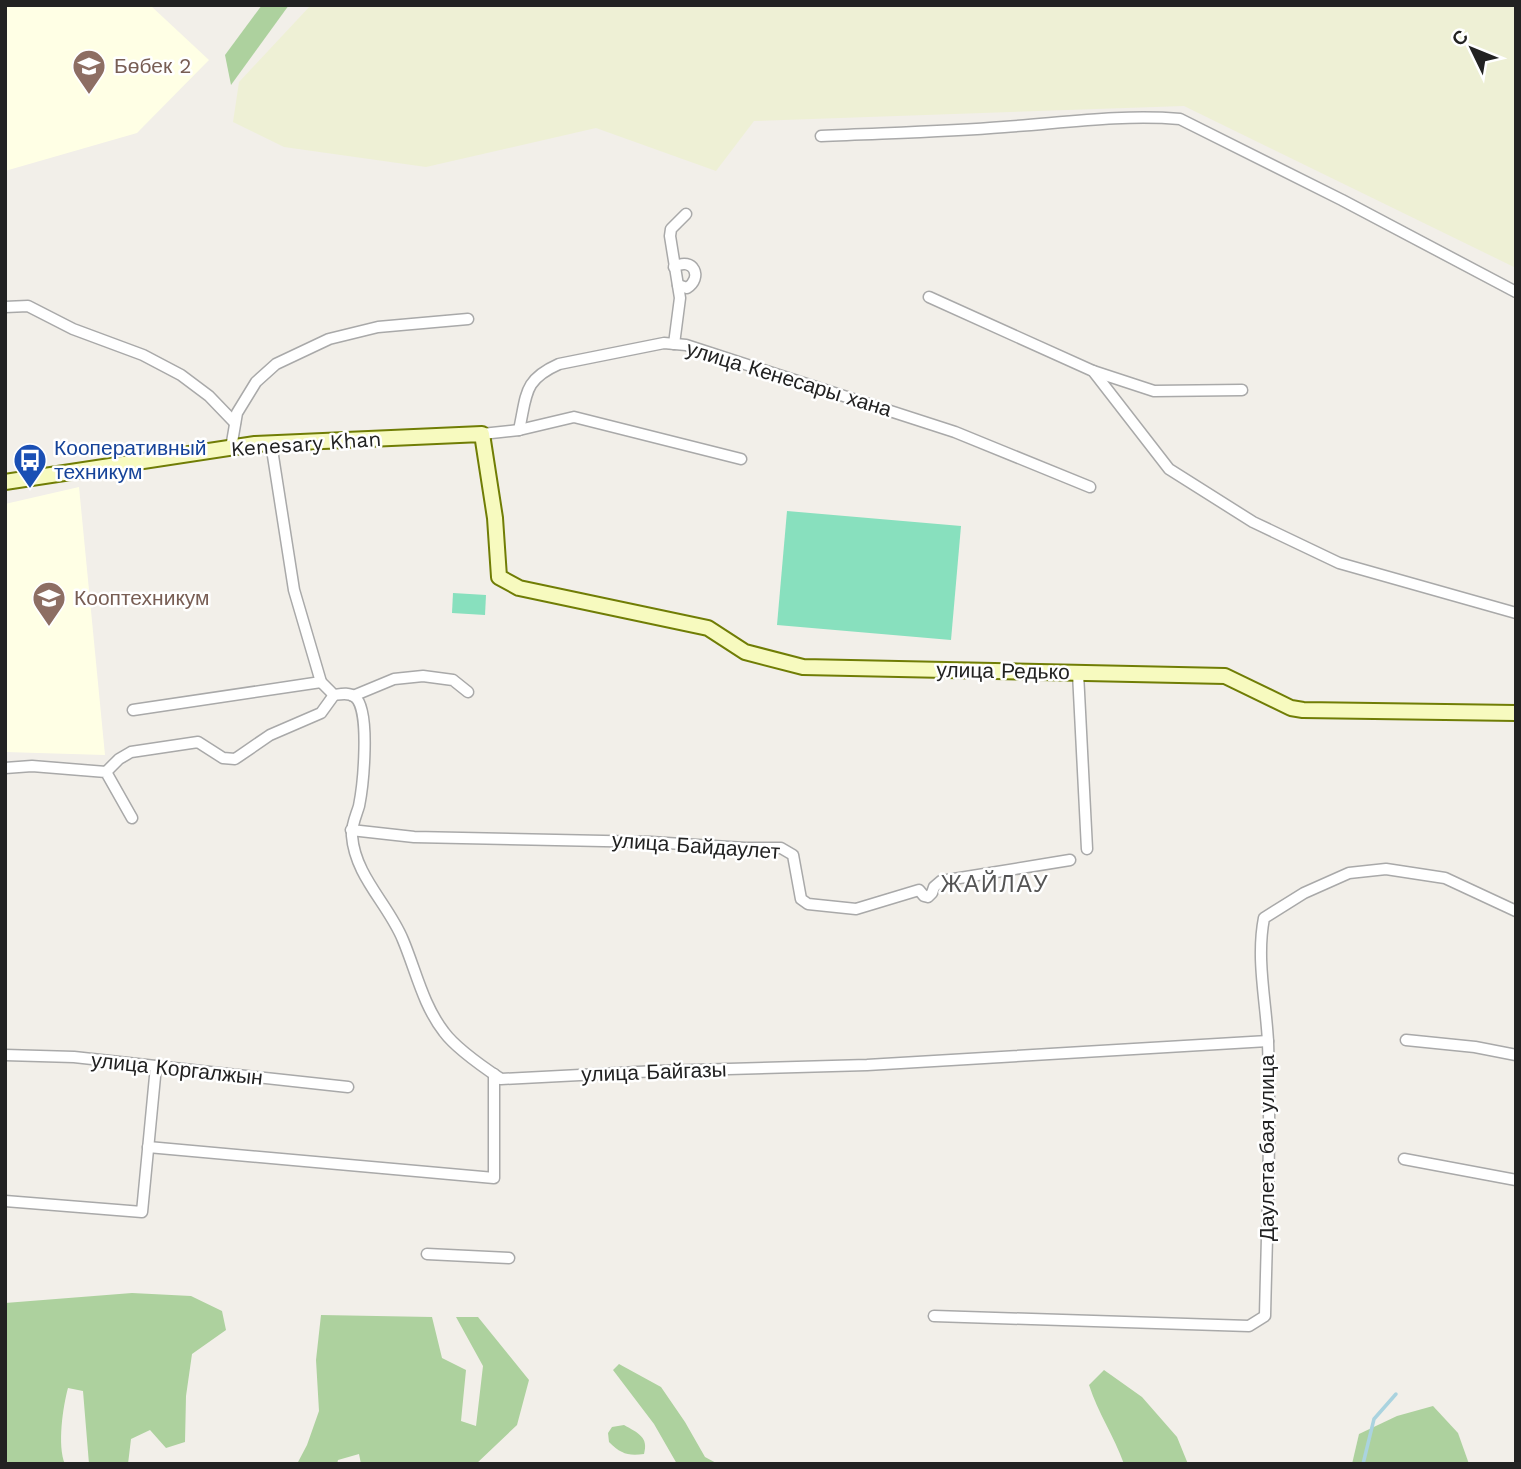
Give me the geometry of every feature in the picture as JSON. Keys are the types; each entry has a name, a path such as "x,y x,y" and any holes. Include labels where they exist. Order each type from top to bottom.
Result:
{"street":[{"path":"821,136 1002,128 1095,119 1180,119 1342,200 1516,292"},
{"path":"674,344 680,298 670,236 671,229 686,214"},
{"path":"674,267 687,263 695,274 692,285 687,288 678,285"},
{"path":"929,297 1093,371 1154,391 1242,390"},
{"path":"5,307 28,306 74,329 143,355 181,375 209,396 234,423"},
{"path":"231,448 237,413 256,382 276,364 329,339 378,327 468,319"},
{"name":"улица Кенесары хана","path":"519,430 528,388 544,371 559,364 664,343 686,345 955,432 1090,487"},
{"path":"1093,371 1170,469 1252,522 1339,563 1516,612"},
{"path":"482,434 519,430 574,417 741,459"},
{"name":"Kenesary Khan","path":"5,482 271,443 482,434"},
{"name":"улица Редько","path":"482,434 495,518 499,577 519,588 708,628 745,652 803,667 1225,676 1291,708 1303,710 1516,713"},
{"path":"148,1147 494,1178 494,1074 446,1035 435,1020 414,975 403,939 370,886 353,849 351,830 364,780 362,713 357,699 347,694 334,695 321,682 294,590 271,443"},
{"path":"1078,673 1087,849"},
{"path":"353,696 394,679 423,676 453,680 468,692"},
{"path":"133,710 321,682"},
{"path":"106,772 118,759 131,752 198,742 223,758 236,759 270,735 321,713 334,695"},
{"path":"5,768 32,766 106,772"},
{"path":"106,772 132,818"},
{"name":"улица Байдаулет","path":"351,830 414,836 781,848 793,855 801,899 808,904 856,909 919,890 928,897 941,881 1070,860"},
{"name":"Даулета бая улица","path":"934,1316 1250,1326 1265,1316 1268,1041 1260,937 1264,918 1304,893 1349,873 1386,869 1445,878 1516,911"},
{"path":"1406,1040 1475,1047 1516,1055"},
{"name":"улица Байгазы","path":"494,1074 501,1079 867,1065 1268,1041"},
{"name":"улица Коргалжын","path":"5,1055 74,1058 348,1087"},
{"path":"5,1201 142,1212 156,1066"},
{"path":"1404,1159 1516,1180"},
{"path":"427,1254 509,1258"}],"shaded area":[{"name":"Бөбек 2","path":"5,5 150,5 209,60 137,133 5,171"},
{"path":"311,5 1516,5 1516,268 1184,106 754,121 716,171 596,128 426,167 284,147 233,122 239,82"},
{"name":"Кооптехникум","path":"79,487 105,755 5,752 5,504"}],"green space":[{"path":"262,5 289,5 231,85 225,55"},
{"path":"787,511 961,526 951,640 777,625"},
{"path":"453,593 486,595 485,615 452,613"},
{"path":"132,1293 191,1296 222,1311 226,1330 192,1354 186,1396 185,1442 166,1448 150,1430 131,1439 128,1464 89,1464 83,1391 68,1388 61,1437 65,1464 5,1464 5,1303"},
{"path":"321,1315 432,1317 442,1358 466,1370 461,1421 476,1426 483,1366 456,1317 478,1317 529,1380 517,1425 476,1464 361,1464 359,1454 338,1460 337,1464 297,1464 319,1411 316,1360"},
{"path":"619,1364 661,1387 705,1457 718,1464 677,1464 654,1424 613,1370"},
{"path":"1104,1370 1142,1397 1177,1437 1188,1464 1124,1464 1089,1385"},
{"path":"1433,1406 1458,1433 1469,1464 1352,1464 1359,1434 1397,1416"},
{"path":"624,1425 644,1439 644,1454 625,1453 609,1442 608,1433 612,1427"}],"waterway":[{"path":"1363,1464 1374,1419 1396,1394"}],"place":[{"name":"Бөбек 2","path":"89,96"},
{"name":"Кооперативный техникум","path":"30,490"},
{"name":"Кооптехникум","path":"49,628"}],"district":[{"name":"ЖАЙЛАУ","path":"995,884"}]}
